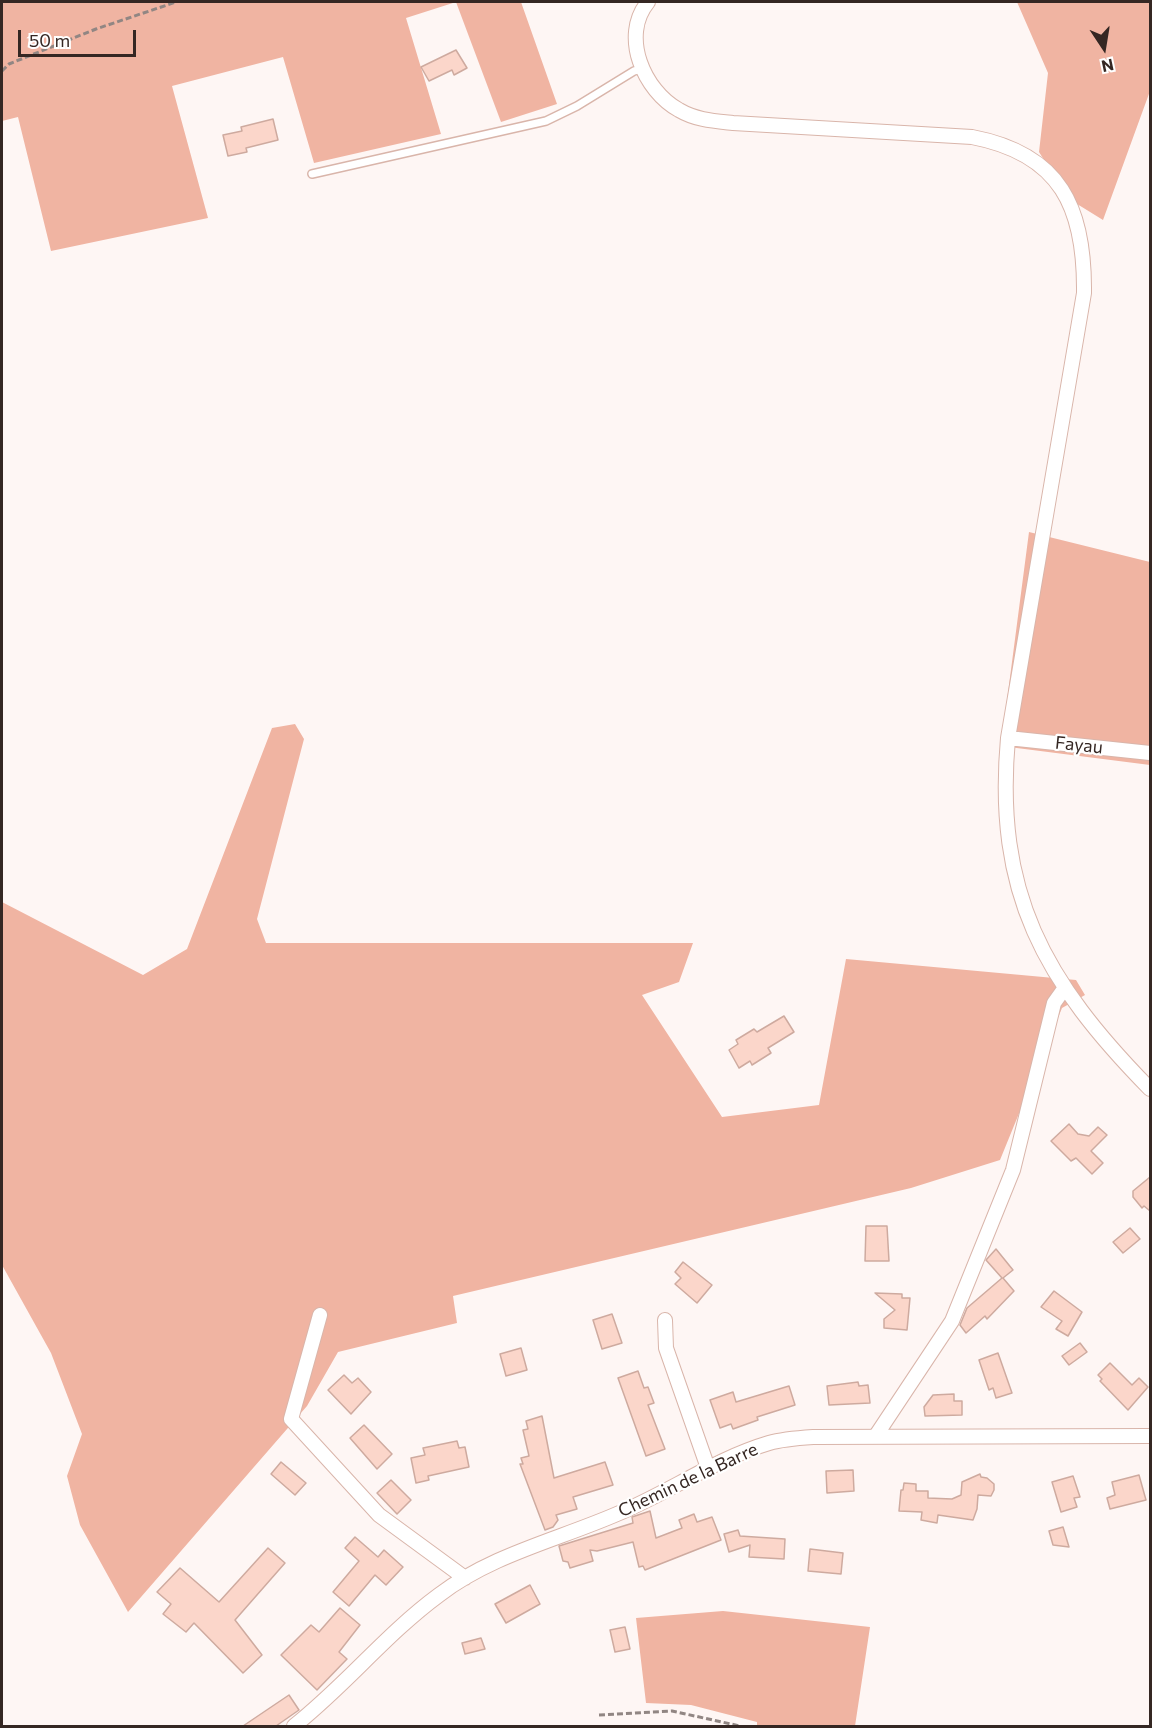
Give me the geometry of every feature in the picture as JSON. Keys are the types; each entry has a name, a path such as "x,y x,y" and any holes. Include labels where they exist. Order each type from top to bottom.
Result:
{"street":[{"path":"648,2 643,8 636,30 637,51 642,69 657,95 678,110 699,119 972,137 998,142 1043,166 1061,188 1082,237 1084,293 1008,738 1005,806 1007,840 1016,884 1037,942 1064,989 1095,1028 1150,1089"},
{"name":"Fayau","path":"1008,738 1150,753"},
{"path":"875,1437 952,1321 1013,1170 1054,1003 1064,989"},
{"path":"320,1315 291,1419 379,1515 465,1578"},
{"path":"665,1320 666,1348 708,1468"},
{"name":"Chemin de la Barre","path":"294,1726 321,1706 402,1624 465,1578 558,1536 615,1515 708,1468 770,1443 814,1437 1150,1436"}],"lane":[{"path":"312,174 546,121 577,106 634,71 642,69"}],"path":[{"path":"2,71 9,64 96,29 176,2"},
{"path":"599,1715 672,1711 740,1726"}],"shaded area":[{"path":"2,2 456,2 406,18 441,134 314,163 283,57 172,86 208,218 51,251 18,117 2,121"},
{"path":"456,2 521,2 557,104 501,122"},
{"path":"1017,2 1150,2 1150,91 1103,220 1069,199 1039,152 1048,73"},
{"path":"1029,532 1150,562 1150,765 1001,746"},
{"path":"295,724 304,739 257,919 266,943 693,943 679,982 642,995 722,1117 819,1105 846,959 1076,980 1085,995 1062,1008 1000,1160 911,1188 453,1296 457,1323 338,1352 307,1406 128,1612 80,1525 67,1476 82,1434 51,1353 2,1265 2,902 143,975 187,949 272,728"},
{"path":"723,1611 870,1627 855,1726 757,1726 757,1722 691,1705 646,1703 636,1618"}],"building":[{"path":"456,50 467,68 454,75 452,70 429,81 421,67"},
{"path":"273,119 278,140 246,148 247,152 228,156 223,135 242,131 241,127"},
{"path":"784,1016 794,1032 768,1048 771,1053 752,1065 750,1061 739,1068 729,1050 738,1044 736,1040 754,1029 757,1032"},
{"path":"1069,1124 1078,1134 1089,1136 1098,1127 1107,1135 1091,1151 1103,1163 1092,1174 1076,1158 1071,1161 1051,1141"},
{"path":"1150,1177 1150,1211 1144,1206 1142,1208 1133,1197 1133,1191"},
{"path":"866,1226 887,1226 889,1261 865,1261"},
{"path":"1130,1228 1140,1239 1123,1253 1113,1242"},
{"path":"996,1249 1013,1270 1003,1278 1014,1291 987,1319 985,1316 966,1333 960,1325 967,1308 1002,1278 986,1260"},
{"path":"683,1262 712,1285 697,1303 675,1284 681,1278 675,1272"},
{"path":"1054,1291 1082,1312 1068,1336 1056,1329 1062,1321 1041,1307"},
{"path":"875,1293 902,1294 902,1298 910,1298 907,1330 884,1328 884,1319 895,1310"},
{"path":"612,1314 622,1343 602,1349 593,1320"},
{"path":"1080,1343 1087,1352 1069,1365 1062,1356"},
{"path":"521,1348 527,1370 506,1376 500,1354"},
{"path":"998,1353 1012,1393 996,1398 993,1388 989,1390 979,1360"},
{"path":"1110,1363 1132,1385 1139,1378 1148,1387 1128,1410 1100,1381 1102,1379 1098,1375"},
{"path":"638,1371 644,1388 648,1387 654,1403 648,1405 665,1449 646,1456 618,1378"},
{"path":"344,1375 352,1383 358,1378 371,1392 351,1414 328,1390"},
{"path":"858,1382 859,1386 868,1385 870,1403 829,1405 827,1386"},
{"path":"789,1386 795,1405 757,1417 758,1420 733,1429 731,1424 720,1428 710,1400 733,1392 736,1402"},
{"path":"954,1394 954,1401 962,1401 962,1415 925,1416 924,1407 933,1395"},
{"path":"542,1416 554,1478 605,1462 613,1485 573,1497 577,1509 556,1515 558,1520 553,1527 545,1530 520,1464 523,1464 521,1458 529,1456 523,1430 528,1429 526,1421"},
{"path":"364,1425 392,1454 377,1469 350,1438"},
{"path":"457,1441 459,1448 465,1447 469,1467 428,1476 429,1480 416,1483 411,1458 425,1455 423,1448"},
{"path":"281,1462 306,1483 295,1495 271,1474"},
{"path":"853,1470 854,1491 827,1493 826,1471"},
{"path":"980,1474 981,1477 987,1478 994,1484 994,1490 991,1496 978,1495 973,1520 938,1515 937,1523 921,1520 922,1512 899,1511 904,1483 916,1484 916,1491 928,1491 928,1498 952,1499 961,1495 962,1482"},
{"path":"1139,1475 1146,1500 1110,1509 1107,1498 1115,1495 1112,1482"},
{"path":"1073,1476 1080,1497 1074,1498 1077,1507 1061,1512 1052,1482"},
{"path":"391,1480 411,1500 397,1514 377,1493"},
{"path":"650,1511 656,1538 682,1528 679,1520 694,1514 697,1522 712,1517 721,1540 645,1570 643,1566 639,1567 633,1542 597,1551 590,1550 593,1561 570,1568 568,1562 563,1561 559,1546 633,1523 632,1517"},
{"path":"1063,1527 1069,1547 1053,1545 1049,1531"},
{"path":"738,1530 740,1536 785,1539 784,1559 749,1557 750,1545 729,1552 724,1534"},
{"path":"355,1537 378,1557 384,1550 403,1567 386,1585 375,1575 349,1606 333,1592 359,1561 345,1548"},
{"path":"268,1548 285,1563 235,1620 262,1655 243,1673 194,1623 186,1632 163,1614 171,1604 157,1592 180,1568 219,1602"},
{"path":"810,1549 843,1553 841,1574 808,1571"},
{"path":"530,1585 540,1604 506,1623 495,1604"},
{"path":"340,1608 360,1625 339,1652 347,1659 317,1690 281,1655 311,1625 319,1632"},
{"path":"625,1627 630,1649 615,1652 610,1630"},
{"path":"481,1638 485,1649 465,1654 462,1643"},
{"path":"289,1695 299,1710 276,1726 243,1726"}]}
